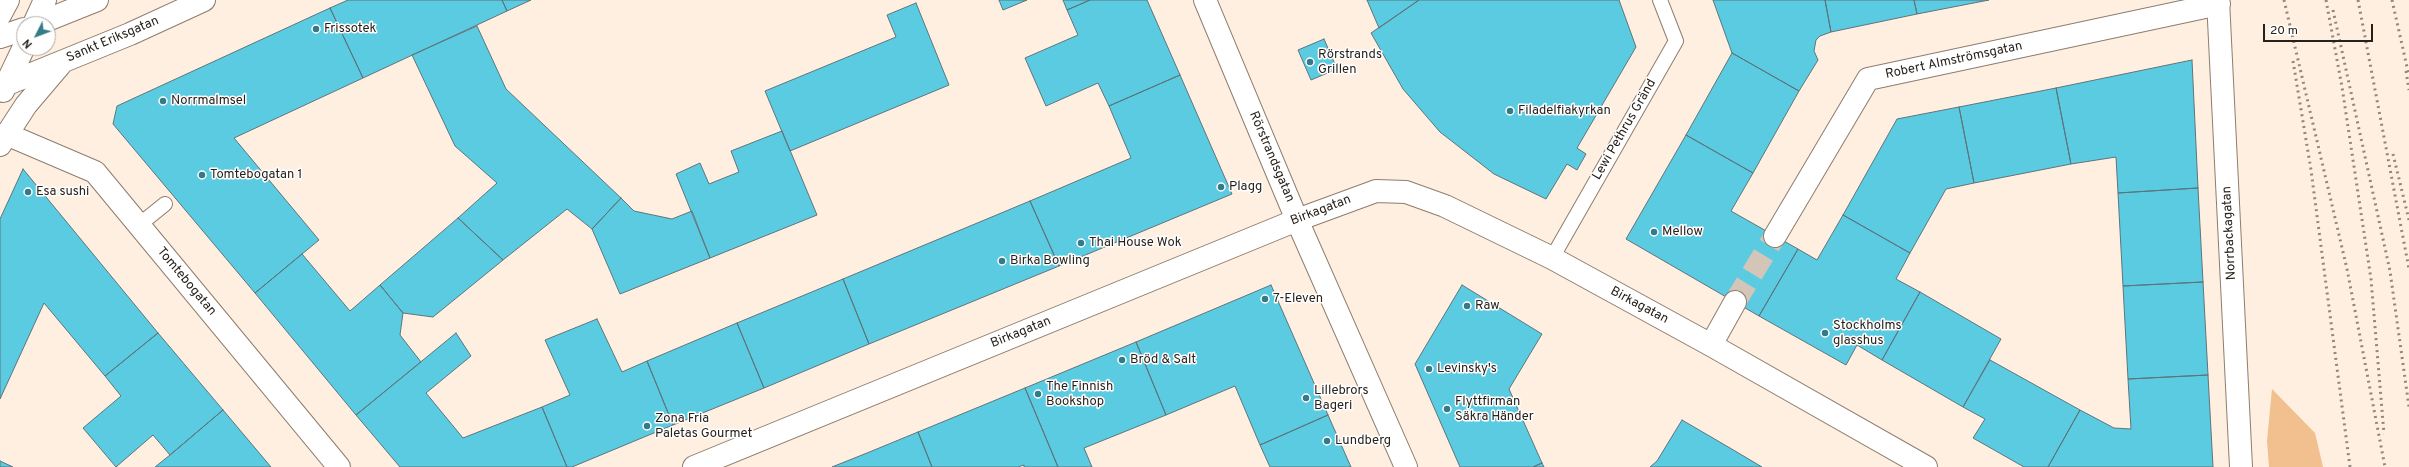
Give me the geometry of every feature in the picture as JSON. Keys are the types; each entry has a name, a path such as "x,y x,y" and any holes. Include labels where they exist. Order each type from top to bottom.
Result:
{"street":[{"path":"0,15 8,0"},
{"path":"39,16 46,0"},
{"path":"56,16 97,0"},
{"name":"Sankt Eriksgatan","path":"2,90 204,0"},
{"name":"Rörstrandsgatan","path":"1205,0 1297,220 1406,467"},
{"name":"Robert Almströmsgatan","path":"1775,236 1868,79 2218,2"},
{"name":"Norrbackagatan","path":"2218,2 2241,467"},
{"path":"0,37 16,32"},
{"path":"2,90 19,56"},
{"path":"3,140 26,105 63,62"},
{"name":"Tomtebogatan","path":"3,140 94,172 339,467"},
{"name":"Birkagatan","path":"694,467 1230,247 1297,220 1376,191 1406,192 1444,206 1552,258 1711,345 1926,467"},
{"path":"1711,345 1735,302"}],"lane":[{"name":"Lewi Pethrus Gränd","path":"1552,258 1676,40 1660,0"},
{"path":"139,225 165,204"}],"shaded area":[{"path":"2272,389 2315,433 2323,467 2269,467 2267,441"}],"building":[{"path":"348,0 502,0 507,11 363,78 330,8"},
{"path":"502,0 531,0 507,11"},
{"path":"999,0 1027,0 1003,10"},
{"path":"1063,0 1090,0 1067,10"},
{"path":"1090,0 1147,0 1180,75 1109,106 1098,83 1046,106 1025,58 1078,35 1067,10"},
{"path":"1367,0 1419,0 1379,28"},
{"name":"Filadelfiakyrkan","path":"1419,0 1619,0 1636,47 1577,148 1586,154 1577,170 1567,164 1546,199 1494,174 1440,132 1403,89 1371,33"},
{"path":"1713,0 1825,0 1831,32 1820,36 1816,40 1814,51 1818,60 1799,91 1732,53"},
{"path":"1825,0 1914,0 1917,14 1831,32"},
{"path":"1914,0 1989,0 1917,14"},
{"path":"916,3 949,85 790,151 765,91 896,37 887,15"},
{"path":"330,8 363,78 234,138 319,240 255,293 113,124 117,106"},
{"path":"477,26 506,89 621,198 592,229 567,209 503,260 458,218 497,183 455,146 412,55"},
{"path":"1324,39 1337,69 1311,80 1298,50"},
{"path":"1732,53 1799,91 1753,173 1686,135"},
{"path":"2192,60 2198,188 2118,193 2116,157 2071,164 2056,88"},
{"path":"1180,75 1232,194 1059,266 1030,201 1131,158 1109,106"},
{"path":"2056,88 2071,164 1974,183 1959,107"},
{"path":"1959,107 1974,183 1946,189 1910,253 1843,215 1897,119"},
{"path":"782,131 817,215 710,258 676,174 700,163 709,184 739,172 731,151"},
{"path":"1686,135 1753,173 1731,211 1798,249 1759,316 1626,239"},
{"path":"23,169 158,333 105,376 44,303 0,399 0,219"},
{"path":"2198,188 2203,282 2123,286 2118,193"},
{"path":"621,198 634,211 672,219 692,211 710,258 620,294 592,229"},
{"path":"1030,201 1059,266 869,344 843,279"},
{"path":"1843,215 1910,253 1896,279 1920,292 1882,360 1857,345 1846,365 1759,316 1798,249 1817,260"},
{"path":"458,218 503,260 433,317 403,313 380,285"},
{"path":"302,254 350,311 380,285 403,313 400,335 421,362 356,415 255,293"},
{"path":"843,279 869,344 764,388 737,323"},
{"path":"2203,282 2208,375 2128,379 2123,286"},
{"path":"1271,285 1328,415 1260,445 1235,386 1166,415 1136,342"},
{"path":"1462,285 1542,334 1509,389 1542,463 1533,467 1460,467 1415,364"},
{"path":"1920,292 2001,339 1963,407 1882,360"},
{"path":"597,319 622,372 647,361 673,425 572,467 567,467 542,407 570,395 545,340"},
{"path":"737,323 764,388 673,425 647,361"},
{"path":"158,333 223,410 170,455 153,435 116,467 83,428 121,396 105,376"},
{"path":"456,333 471,356 426,393 463,438 542,407 567,467 400,467 356,415"},
{"path":"1136,342 1166,415 1084,448 1092,467 1058,467 1025,388"},
{"path":"1990,360 2080,410 2048,467 2024,467 1973,438 1985,419 1963,407"},
{"path":"2208,375 2213,467 2048,467 2080,410 2114,428 2131,429 2128,379"},
{"path":"1025,388 1058,467 1024,467 1024,465 1018,467 932,467 918,432"},
{"path":"223,410 271,467 155,467 170,455"},
{"path":"1328,415 1351,467 1270,467 1260,445"},
{"path":"1682,420 1762,467 1650,467 1657,461"},
{"path":"918,432 932,467 832,467 867,453"},
{"path":"0,461 13,467 0,467"},
{"path":"1542,463 1544,467 1533,467"}],"tunnel":[{"path":"1735,302 1775,236"}],"railway":[{"path":"2284,0 2347,269 2385,467"},
{"path":"2326,0 2342,87 2371,279 2384,434"},
{"path":"2358,0 2409,269"},
{"path":"2392,0 2409,76"},
{"path":"2333,10 2390,271 2409,407"},
{"path":"2293,61 2311,170 2350,467"},
{"path":"2406,71 2409,90"},
{"path":"2393,154 2409,220"}],"place":[{"name":"Frissotek","path":"316,29"},
{"name":"Rörstrands Grillen","path":"1310,62"},
{"name":"Norrmalmsel","path":"163,101"},
{"name":"Filadelfiakyrkan","path":"1510,111"},
{"name":"Tomtebogatan 1","path":"202,175"},
{"name":"Plagg","path":"1221,187"},
{"name":"Esa sushi","path":"28,192"},
{"name":"Mellow","path":"1654,232"},
{"name":"Thai House Wok","path":"1081,243"},
{"name":"Birka Bowling","path":"1002,261"},
{"name":"7-Eleven","path":"1265,299"},
{"name":"Raw","path":"1467,306"},
{"name":"Stockholms glasshus","path":"1825,333"},
{"name":"Bröd & Salt","path":"1122,360"},
{"name":"Levinsky's","path":"1429,369"},
{"name":"The Finnish Bookshop","path":"1038,394"},
{"name":"Lillebrors Bageri","path":"1306,398"},
{"name":"Flyttfirman Säkra Händer","path":"1447,409"},
{"name":"Zona Fria Paletas Gourmet","path":"647,426"},
{"name":"Lundberg","path":"1327,441"}]}
